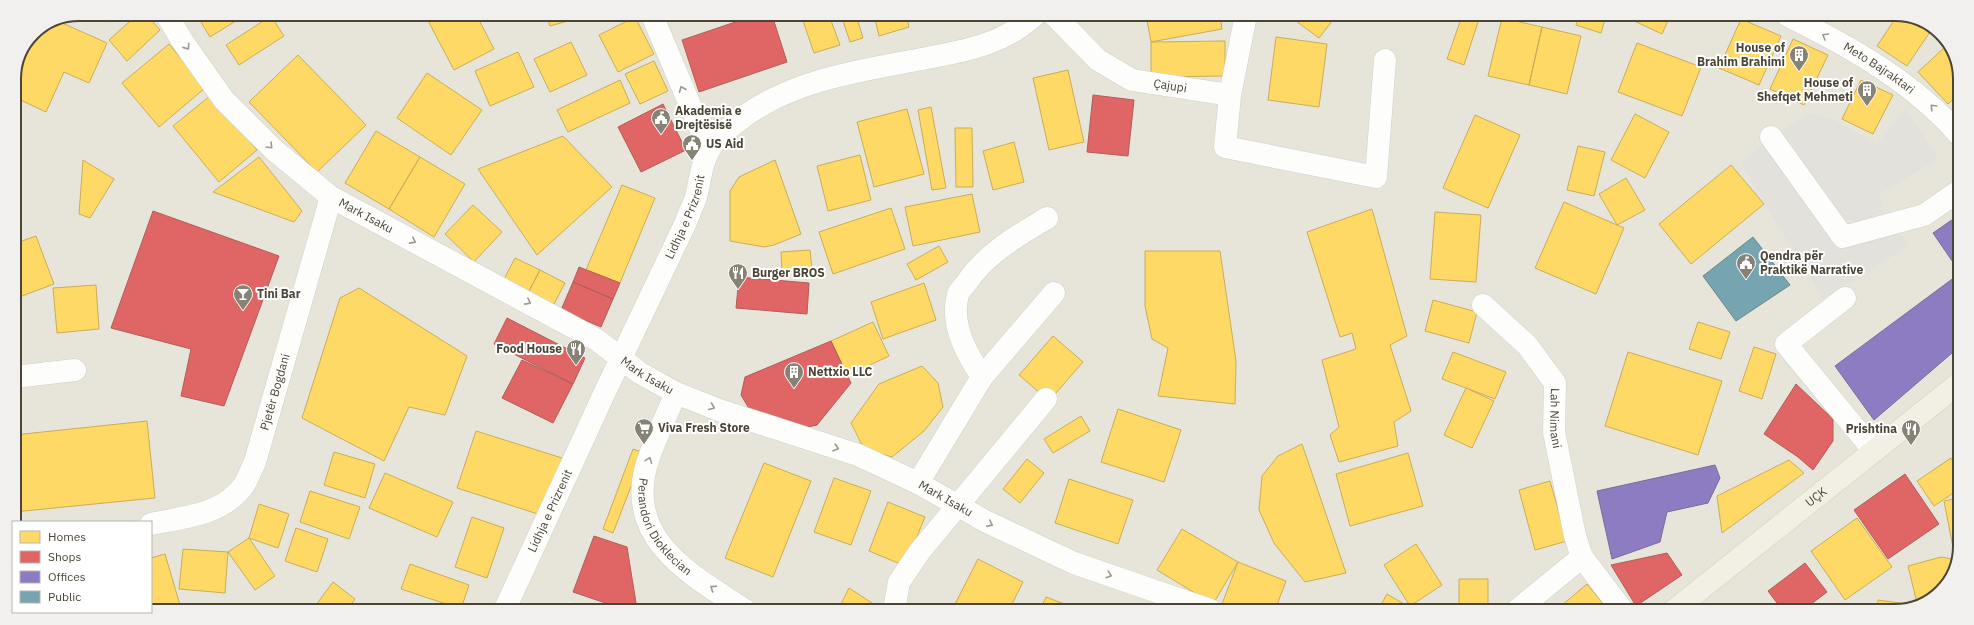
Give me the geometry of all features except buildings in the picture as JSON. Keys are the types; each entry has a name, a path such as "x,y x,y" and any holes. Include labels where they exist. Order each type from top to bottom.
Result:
{"main road":[{"name":"UÇK","path":"1682,604 1953,388"}],"street":[{"name":"Mark Isaku","path":"170,21 183,42 224,100 274,150 331,197 591,336 640,373 676,393 720,410 858,455 918,483 985,522 1074,563 1193,604"},
{"path":"655,21 709,150"},
{"name":"Lidhja e Prizrenit","path":"507,604 620,358 686,222 696,197 701,172 709,150 722,134 749,114 795,90 827,78 969,50 998,41 1024,26 1029,21"},
{"name":"Çajupi","path":"1060,21 1098,60 1132,80 1230,94"},
{"path":"1245,21 1230,94 1225,147 1376,177 1385,60"},
{"name":"Meto Bajraktari","path":"1797,21 1893,75 1928,103 1953,129"},
{"path":"1771,137 1843,237 1924,215 1953,195"},
{"name":"Pjetër Bogdani","path":"152,524 200,514 218,508 235,496 244,484 255,462 331,197"},
{"path":"982,377 972,362 962,342 956,321 958,294 976,269 1003,245 1047,218"},
{"path":"918,483 982,377 1054,293"},
{"path":"1845,298 1786,344 1874,451"},
{"name":"Lah Nimani","path":"1483,305 1527,345 1554,383 1554,432 1575,536 1582,557 1618,604"},
{"path":"21,376 75,370"},
{"name":"Perandori Dioklecian","path":"676,393 646,467 643,490 646,516 654,536 684,569 736,604"},
{"path":"895,604 899,582 920,551 956,505 1046,398"},
{"path":"1523,604 1582,557"}],"shaded area":[{"path":"79,21 1902,21 1910,23 1924,29 1939,41 1949,57 1953,75 1953,553 1951,561 1939,584 1930,592 1913,601 1895,604 152,604 152,521 21,521 21,79 25,57 31,47 38,38 57,25"},
{"path":"1906,108 1938,159 1878,195 1884,210 1861,222 1837,219 1778,133 1811,113 1837,121 1877,144"},
{"path":"1764,142 1839,243 1898,230 1910,245 1823,299 1740,164"},
{"path":"568,601 575,604 566,604"}],"place":[{"name":"House of Brahim Brahimi","path":"1799,72"},
{"name":"House of Shefqet Mehmeti","path":"1867,107"},
{"name":"Akademia e Drejtësisë","path":"661,135"},
{"name":"US Aid","path":"692,161"},
{"name":"Qendra për Praktikë Narrative","path":"1746,280"},
{"name":"Burger BROS","path":"738,290"},
{"name":"Tini Bar","path":"243,311"},
{"name":"Food House","path":"576,366"},
{"name":"Nettxio LLC","path":"794,389"},
{"name":"Viva Fresh Store","path":"644,445"},
{"name":"Prishtina","path":"1911,446"}]}
